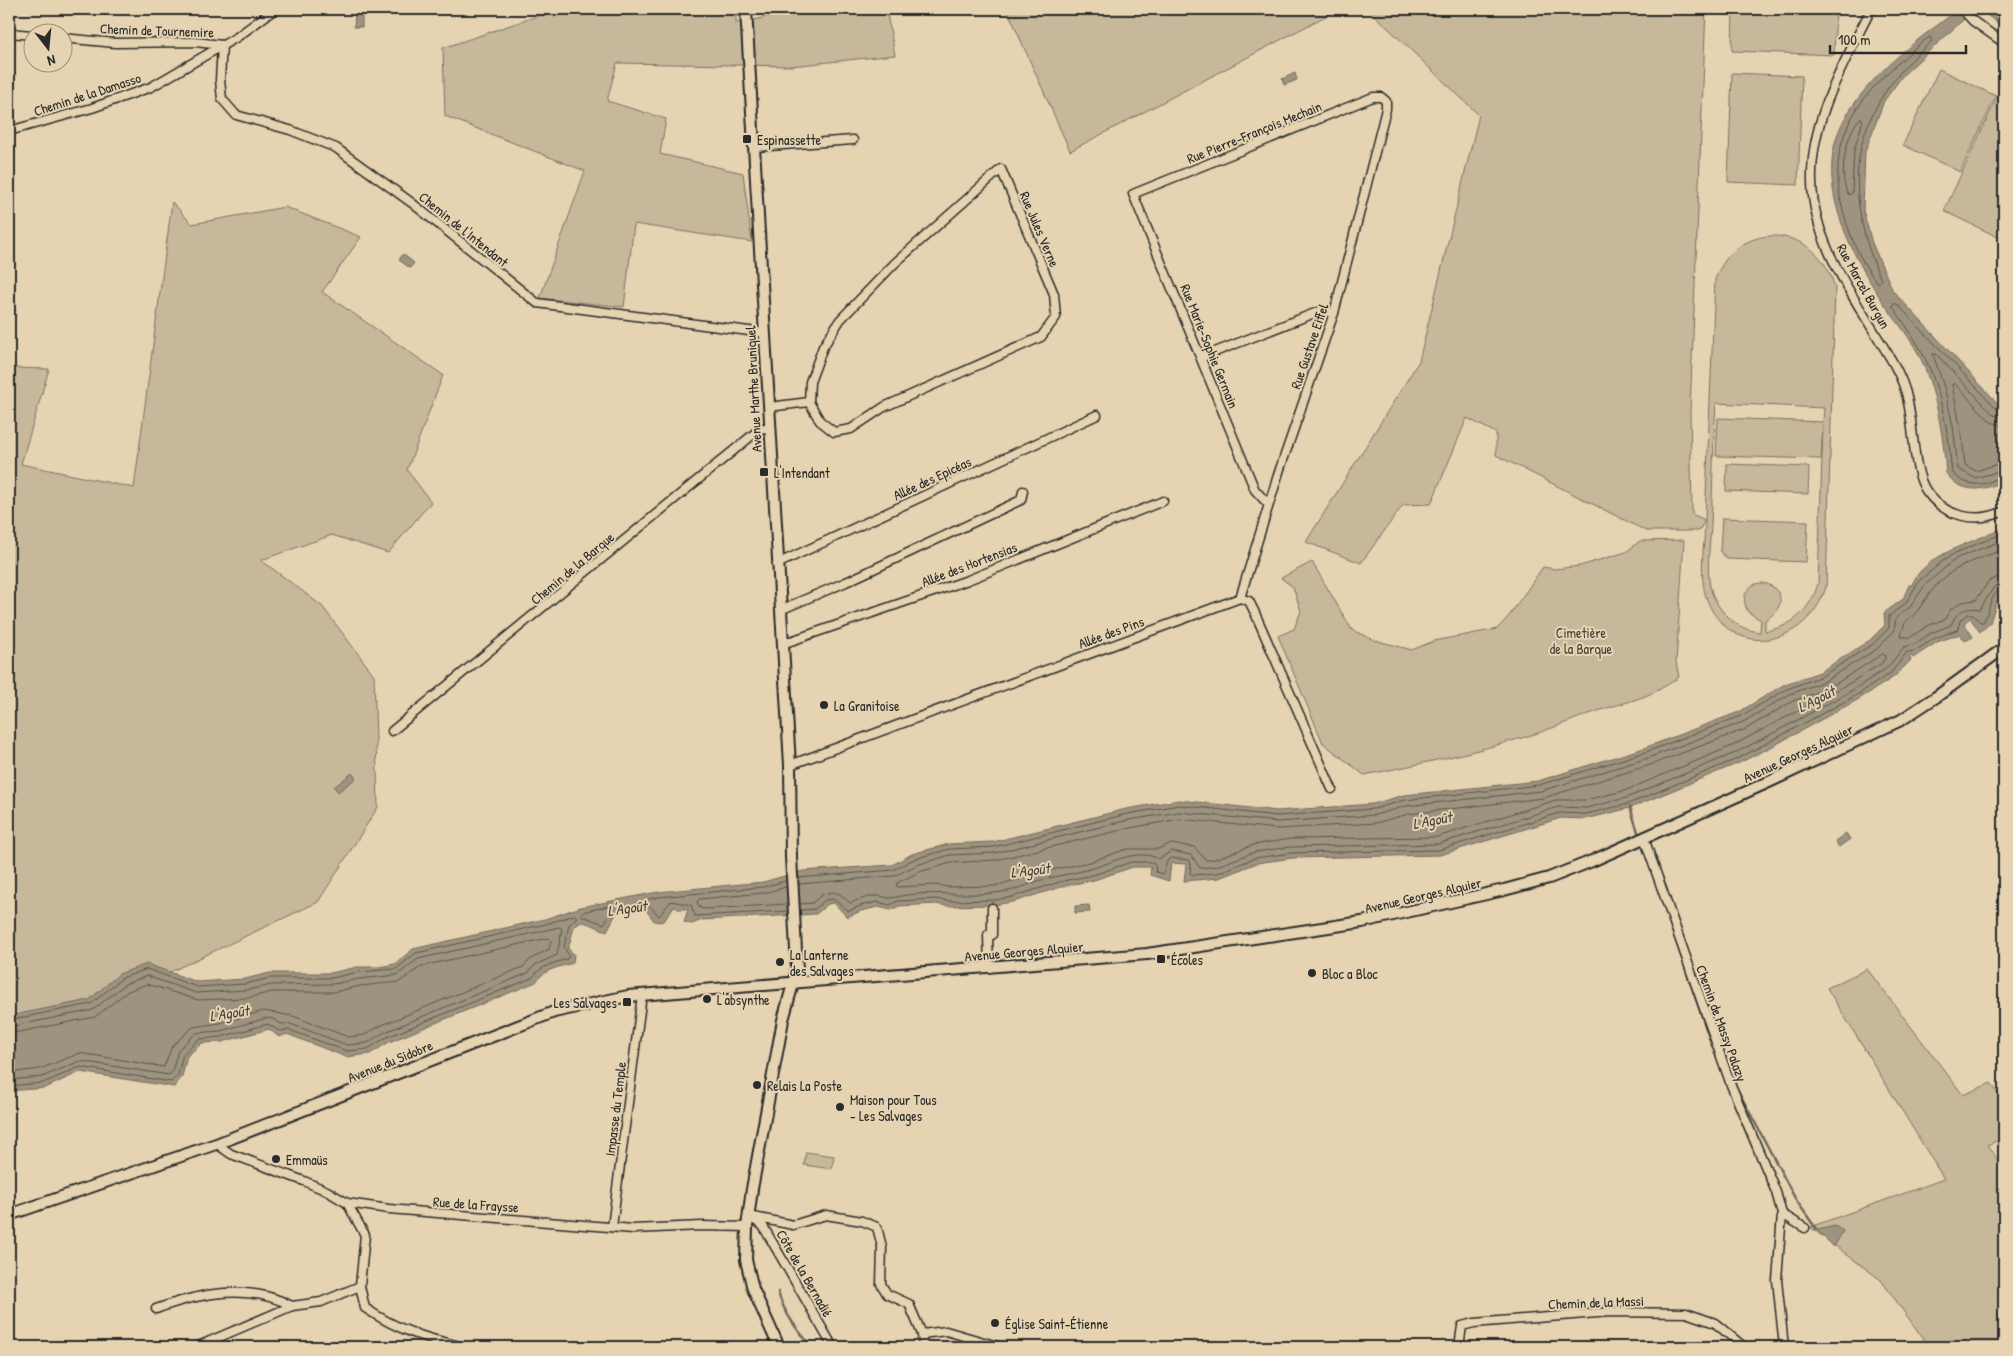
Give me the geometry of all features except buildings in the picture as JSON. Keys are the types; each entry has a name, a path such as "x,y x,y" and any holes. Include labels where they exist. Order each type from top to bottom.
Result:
{"street":[{"name":"Chemin de la Damasso","path":"9,130 128,97 182,71 275,9"},
{"name":"Avenue Marthe Bruniquel","path":"746,9 790,765 791,857 797,969 783,1020 747,1227 746,1260 753,1289 779,1347"},
{"name":"Rue Marcel Burgun","path":"1871,9 1828,100 1816,132 1812,183 1815,211 1834,262 1888,353 1905,388 1914,424 1919,478 1927,492 1938,504 1952,514 1966,518 1983,518 2004,511"},
{"path":"1962,9 1972,21 2004,43"},
{"path":"9,33 22,34"},
{"name":"Chemin de Tournemire","path":"72,39 116,43 195,42 222,45"},
{"name":"Chemin de l'Intendant","path":"222,45 220,80 222,98 236,116 290,130 336,148 412,203 537,303 764,333"},
{"name":"Rue Pierre-François Mechain","path":"1133,194 1373,97 1384,99"},
{"name":"Rue Gustave Eiffel","path":"1240,598 1268,504 1334,313 1386,108 1384,99"},
{"path":"754,148 853,140"},
{"name":"Rue Jules Verne","path":"1001,169 1054,294 1056,317 1041,337 884,407 851,429 834,432 820,421 810,402 810,382 822,347 840,320 896,263 1001,169"},
{"name":"Rue Marie-Sophie Germain","path":"1133,194 1202,357 1255,490 1268,504"},
{"path":"1202,357 1320,311 1334,313"},
{"path":"769,407 810,402"},
{"name":"Allée des Epicéas","path":"777,564 1097,415"},
{"name":"Chemin de la Barque","path":"392,731 761,428 770,428"},
{"path":"780,610 846,582 1021,500 1023,491"},
{"name":"Allée des Hortensias","path":"782,644 968,580 1163,501"},
{"path":"1240,598 1249,601 1255,613 1332,789"},
{"name":"Allée des Pins","path":"790,765 1240,598"},
{"name":"Avenue Georges Alquier","path":"793,982 1147,954 1362,922 1487,895 1549,878 1771,781 1901,720 2004,648"},
{"name":"Chemin de Massy Palazy","path":"1644,838 1731,1084 1768,1168 1782,1214"},
{"path":"989,968 988,936 992,935 992,908"},
{"name":"Avenue du Sidobre","path":"9,1216 219,1143 554,1012 589,1003 642,995 793,982"},
{"name":"Impasse du Temple","path":"612,1227 642,995"},
{"name":"Rue de la Fraysse","path":"219,1143 220,1147 231,1154 304,1180 347,1203 443,1215 633,1229 702,1226 747,1227"},
{"path":"347,1203 365,1235 360,1286 365,1308 384,1321 421,1338 464,1347"},
{"path":"1784,1347 1777,1280 1782,1214 1805,1228"},
{"path":"749,1216 793,1225 826,1215 862,1221 877,1228 882,1247 881,1284 887,1294 909,1304 922,1334 923,1347"},
{"name":"Côte de la Bernadié","path":"749,1216 763,1226 833,1347"},
{"path":"196,1347 292,1306 321,1302 360,1286"},
{"path":"156,1309 208,1294 245,1292 278,1298 292,1306"},
{"name":"Chemin de la Massi","path":"1458,1347 1462,1326 1474,1323 1610,1312 1686,1313 1715,1323 1744,1347"},
{"path":"922,1334 946,1332 998,1347"}],"green space":[{"path":"558,9 736,9 736,23 759,19 790,9 886,9 895,55 791,66 617,63 607,101 666,119 660,154 743,173 752,242 634,224 624,307 540,298 585,171 445,116 443,48"},
{"path":"1007,9 1339,9 1070,151"},
{"path":"1368,9 1706,9 1690,410 1692,514 1705,520 1699,531 1646,531 1496,455 1496,433 1467,418 1431,504 1403,505 1361,563 1306,542 1419,361 1479,115"},
{"path":"1733,9 1836,9 1834,55 1732,51"},
{"path":"1939,69 1996,96 1960,172 1903,145"},
{"path":"1732,73 1802,76 1798,185 1728,182"},
{"path":"2004,83 2004,240 1944,211"},
{"path":"172,202 192,224 285,207 361,237 322,292 443,375 407,470 431,502 388,553 332,535 261,560 322,606 374,675 378,807 318,902 117,997 9,1017 9,368 49,369 21,464 134,488"},
{"path":"1778,236 1796,241 1813,251 1826,267 1835,289 1826,587 1817,607 1803,623 1787,633 1769,639 1751,639 1734,632 1719,620 1707,600 1704,590 1702,570 1715,280 1726,260 1741,246 1759,238","holes":["1716,403 1824,408 1823,422 1718,418 1716,456 1821,459 1823,425 1818,584 1815,593 1799,616 1784,626 1765,631 1765,620 1776,611 1780,603 1779,595 1775,588 1768,584 1760,583 1752,586 1746,593 1746,607 1748,612 1761,620 1760,632 1752,631 1737,624 1725,614 1715,601 1710,585 1708,559"]},
{"path":"1727,464 1809,467 1808,494 1726,491"},
{"path":"1722,518 1808,521 1806,562 1727,559 1720,551"},
{"name":"Cimetière de la Barque","path":"1684,540 1676,662 1679,677 1657,691 1637,699 1538,733 1451,757 1364,775 1323,743 1278,636 1294,629 1301,611 1293,587 1281,578 1312,562 1352,630 1374,640 1412,650 1434,641 1497,629 1509,616 1543,567 1555,569 1580,566 1626,552 1640,541"},
{"path":"1867,969 1963,1095 1991,1083 2004,1103 2004,1138 1987,1145 1999,1161 2004,1159 2004,1347 1937,1347 1925,1341 1881,1280 1810,1227 1944,1179 1827,988"},
{"path":"806,1152 834,1156 832,1169 804,1165"}],"water":[{"path":"1957,9 2004,9 2004,28 1983,12 1974,10 1903,75 1884,101 1865,152 1863,210 1872,243 1893,291 2004,410 2004,480 1981,489 1965,488 1958,485 1946,473 1938,415 1927,373 1913,344 1871,283 1849,241 1834,195 1832,171 1834,148 1841,126 1856,101 1897,57"},
{"path":"355,12 362,13 362,27 354,27"},
{"path":"1295,73 1297,80 1284,85 1282,79"},
{"path":"403,254 414,263 410,268 399,260"},
{"name":"L'Agoût","path":"2004,528 2004,592 1996,603 1990,623 1980,632 1970,618 1964,623 1973,637 1965,641 1960,634 1937,642 1913,658 1909,657 1911,660 1894,677 1859,699 1773,746 1739,763 1630,808 1586,819 1561,818 1440,855 1292,858 1257,863 1219,878 1184,881 1186,864 1171,863 1169,881 1150,875 1151,867 1133,867 1094,880 1064,886 1013,902 993,905 947,906 936,904 899,906 891,910 878,907 847,917 834,903 828,904 816,914 702,920 692,924 684,922 688,909 678,909 674,906 665,920 660,922 654,921 644,907 620,910 607,931 581,922 574,927 568,949 574,954 573,963 548,971 536,982 389,1042 370,1054 346,1057 287,1034 279,1037 269,1029 222,1042 202,1043 187,1056 182,1077 174,1087 80,1072 45,1088 9,1091 9,1016 89,1000 119,974 147,964 197,982 245,979 270,973 331,973 357,967 379,967 395,964 413,949 545,919 581,907 658,892 763,882 803,871 892,865 912,854 949,844 993,842 1126,809 1179,800 1277,811 1373,804 1404,795 1538,781 1644,748 1739,712 1785,684 1820,672 1870,640 1885,625 1884,613 1903,599 1909,585 1912,585 1918,574 1927,565 1966,543"},
{"path":"352,773 356,778 338,792 334,787"},
{"path":"1846,833 1850,839 1839,847 1835,841"},
{"path":"1089,905 1090,912 1075,913 1075,906"},
{"path":"1835,1226 1843,1231 1834,1247 1817,1230"}],"waterway":[{"path":"1630,807 1638,832"},
{"path":"1655,880 1712,1046"},
{"path":"1733,1081 1796,1200 1817,1230"},
{"path":"778,1292 792,1322 813,1347"}],"place":[{"name":"Espinassette","path":"747,139"},
{"name":"L'Intendant","path":"764,472"},
{"name":"La Granitoise","path":"824,705"},
{"name":"Écoles","path":"1161,959"},
{"name":"La Lanterne des Salvages","path":"780,962"},
{"name":"Bloc a Bloc","path":"1312,973"},
{"name":"L'absynthe","path":"707,999"},
{"name":"Les Salvages","path":"627,1002"},
{"name":"Relais La Poste","path":"757,1085"},
{"name":"Maison pour Tous - Les Salvages","path":"840,1107"},
{"name":"Emmaüs","path":"276,1159"},
{"name":"Église Saint-Étienne","path":"995,1323"}]}
